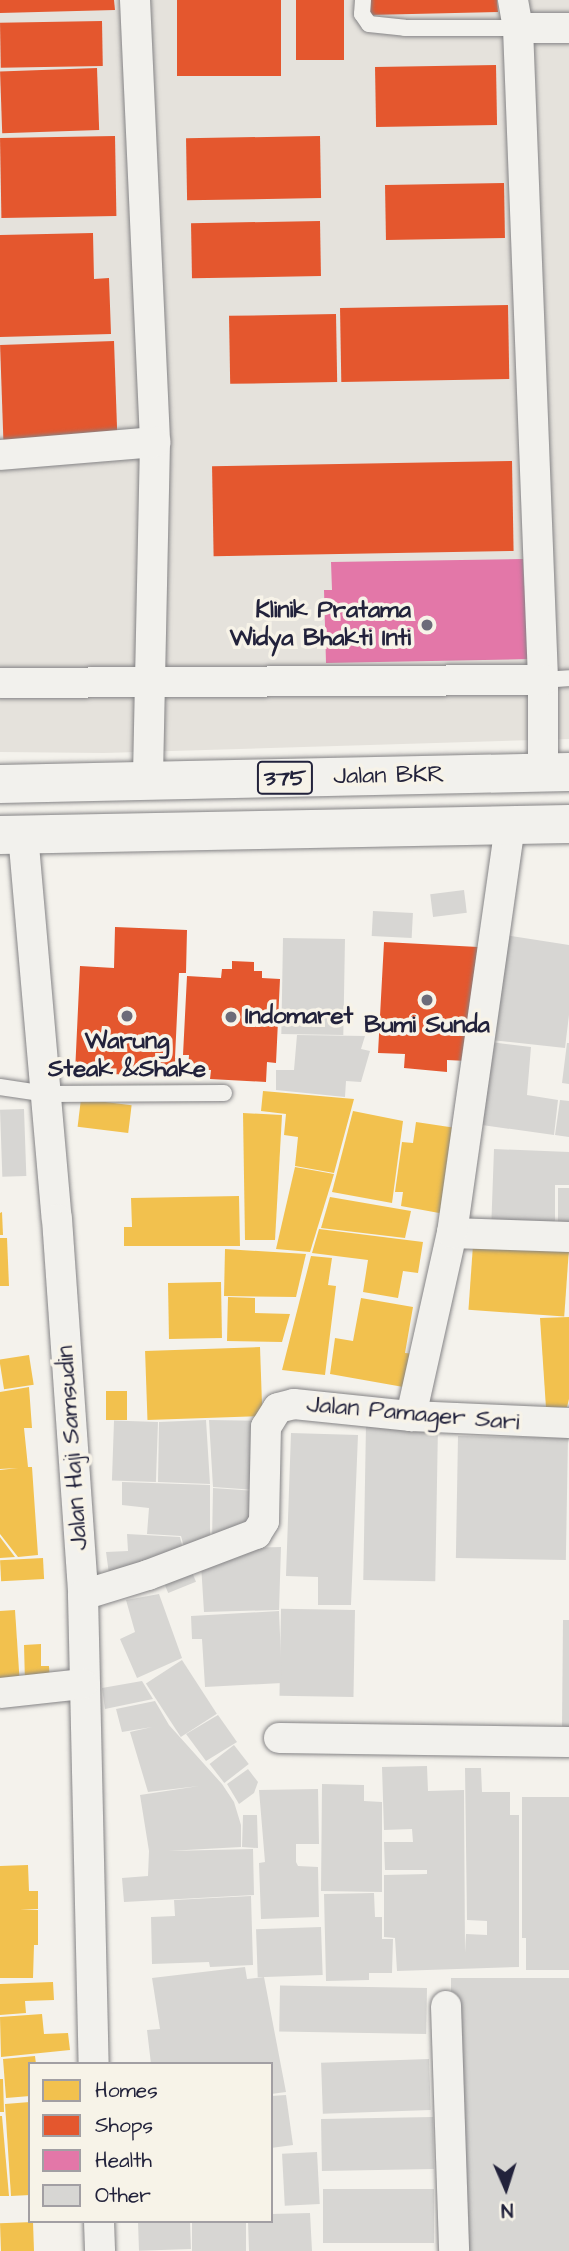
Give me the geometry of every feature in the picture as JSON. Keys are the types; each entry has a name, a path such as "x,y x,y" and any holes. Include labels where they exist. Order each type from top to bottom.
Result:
{"main road":[{"name":"Jalan BKR","path":"0,784 556,773"},
{"name":"Jalan BKR","path":"11,834 569,824"}],"street":[{"path":"135,0 155,442 148,781"},
{"path":"556,773 556,679 515,14 569,28"},
{"path":"0,455 155,442"},
{"path":"0,683 556,679"},
{"path":"411,1416 452,1233 510,825"},
{"name":"Jalan Haji Samsudin","path":"11,834 47,1094 83,1595 94,2062"},
{"path":"452,1233 569,1237"},
{"name":"Jalan Pamager Sari","path":"83,1595 148,1575 256,1534 264,1521 267,1427 278,1408 294,1404 411,1416 569,1423"},
{"path":"0,1693 83,1684"},
{"path":"279,1738 569,1742"},
{"path":"446,2006 454,2251"},
{"path":"99,2223 100,2251"}],"lane":[{"path":"363,0 362,15 369,24 405,28 515,14"},
{"path":"0,1087 47,1094 225,1093"}],"shaded area":[{"path":"0,0 569,0 569,739 104,753 0,752"}],"building: Homes":[{"path":"263,1091 354,1099 334,1173 295,1166 298,1137 284,1135 286,1114 261,1111"},
{"path":"81,1099 132,1105 128,1133 78,1127"},
{"path":"353,1111 403,1121 392,1203 332,1192"},
{"path":"243,1113 282,1115 275,1240 245,1240"},
{"path":"416,1122 456,1128 450,1215 401,1206 403,1192 395,1192 402,1142 413,1143"},
{"path":"295,1167 334,1174 310,1252 276,1249"},
{"path":"239,1196 240,1246 124,1246 124,1227 132,1227 131,1198"},
{"path":"330,1197 411,1211 405,1238 321,1228"},
{"path":"2,1212 3,1235 0,1235 0,1213"},
{"path":"319,1229 423,1242 418,1273 403,1271 398,1298 363,1292 368,1260 312,1253"},
{"path":"0,1238 7,1238 9,1286 0,1286"},
{"path":"473,1245 569,1252 564,1317 468,1310"},
{"path":"225,1249 306,1254 296,1297 224,1296"},
{"path":"311,1256 332,1258 328,1285 336,1286 325,1375 282,1370"},
{"path":"221,1282 222,1338 169,1339 168,1283"},
{"path":"228,1297 255,1298 255,1313 290,1314 282,1342 227,1341"},
{"path":"361,1298 413,1307 405,1353 416,1354 409,1388 330,1374 335,1338 353,1341"},
{"path":"569,1317 567,1407 546,1408 540,1318"},
{"path":"260,1347 262,1416 147,1420 145,1351"},
{"path":"29,1355 34,1385 4,1389 0,1360"},
{"path":"29,1387 32,1428 24,1428 28,1467 32,1467 38,1555 18,1557 0,1534 0,1470 18,1468 0,1469 0,1392"},
{"path":"106,1391 127,1391 127,1420 106,1420"},
{"path":"0,1537 15,1557 0,1558"},
{"path":"43,1558 44,1579 1,1581 0,1560"},
{"path":"15,1610 20,1686 0,1687 0,1611"},
{"path":"41,1644 41,1666 49,1666 50,1683 25,1683 24,1645"},
{"path":"28,1865 29,1891 38,1891 38,1909 20,1909 38,1910 38,1945 34,1945 33,1978 0,1978 0,1866"},
{"path":"53,1982 54,2000 25,2001 26,2013 0,2015 0,1984"},
{"path":"42,2014 44,2034 68,2033 70,2050 1,2057 0,2017"},
{"path":"35,2056 36,2062 28,2062 28,2096 6,2098 3,2059"},
{"path":"0,2079 3,2079 4,2112 0,2112"},
{"path":"28,2102 28,2195 11,2196 5,2104"},
{"path":"2,2116 9,2196 0,2196"},
{"path":"0,2223 33,2223 34,2251 1,2251"}],"building: Shops":[{"path":"0,0 114,0 115,10 0,13"},
{"path":"177,0 281,0 281,76 177,76"},
{"path":"296,0 344,0 344,60 296,60"},
{"path":"369,0 497,0 498,12 369,15"},
{"path":"102,21 103,66 1,68 0,23"},
{"path":"496,65 497,125 376,127 375,67"},
{"path":"97,68 99,130 2,133 0,71"},
{"path":"115,136 116,216 1,218 0,138"},
{"path":"320,136 321,198 187,200 186,138"},
{"path":"504,183 505,238 386,240 385,185"},
{"path":"320,221 321,276 192,278 191,223"},
{"path":"93,233 94,279 109,278 111,334 0,337 0,235"},
{"path":"508,305 509,379 341,382 340,308"},
{"path":"336,314 337,382 230,384 229,316"},
{"path":"114,341 117,439 3,443 0,345"},
{"path":"512,461 514,551 214,556 212,466"},
{"name":"Warung Steak &Shake","path":"115,927 187,930 186,973 179,973 175,1058 179,1058 178,1076 75,1073 80,966 114,968"},
{"name":"Bumi Sunda","path":"384,942 478,947 468,1061 447,1060 447,1072 404,1068 405,1054 378,1053"},
{"name":"Indomaret","path":"232,961 254,962 254,971 262,971 262,978 280,979 276,1063 267,1062 266,1082 210,1079 211,1070 188,1069 189,1055 183,1055 187,976 221,978 222,969 232,969"}],"building: Health":[{"name":"Klinik Pratama Widya Bhakti Inti","path":"523,559 524,586 529,586 530,659 326,663 324,590 332,590 331,562"}],"building: Other":[{"path":"464,890 467,913 433,917 430,894"},
{"path":"373,911 413,913 412,938 372,936"},
{"path":"504,935 569,945 569,1015 565,1048 491,1040"},
{"path":"283,938 345,939 343,1035 281,1034"},
{"path":"297,1035 365,1036 361,1049 370,1051 361,1082 346,1081 345,1097 276,1090 276,1070 294,1070"},
{"path":"490,1042 531,1047 527,1095 558,1100 554,1135 482,1125"},
{"path":"569,1043 569,1084 562,1083"},
{"path":"560,1100 569,1101 569,1137 555,1135"},
{"path":"24,1109 26,1176 2,1177 0,1110"},
{"path":"494,1149 569,1152 569,1185 555,1185 555,1235 491,1232"},
{"path":"558,1188 569,1188 569,1234 558,1234"},
{"path":"114,1420 158,1422 156,1482 112,1480"},
{"path":"206,1420 210,1484 158,1482 159,1422"},
{"path":"209,1420 263,1421 257,1490 213,1487"},
{"path":"366,1424 438,1425 435,1581 363,1580"},
{"path":"291,1433 358,1435 351,1605 318,1605 318,1577 286,1576"},
{"path":"458,1436 568,1438 566,1560 456,1558"},
{"path":"122,1482 210,1485 210,1544 186,1554 181,1536 147,1534 149,1508 122,1505"},
{"path":"213,1488 257,1491 253,1518 212,1543"},
{"path":"127,1534 180,1537 184,1554 109,1574 106,1552 128,1551"},
{"path":"281,1547 279,1610 204,1612 201,1564 239,1548"},
{"path":"190,1567 196,1582 168,1593 162,1578"},
{"path":"159,1594 182,1658 137,1678 120,1639 135,1632 126,1600"},
{"path":"281,1609 355,1610 353,1697 279,1696"},
{"path":"279,1611 282,1683 205,1687 202,1639 192,1639 191,1616"},
{"path":"563,1620 569,1620 569,1727 562,1726"},
{"path":"182,1660 217,1714 181,1737 146,1683"},
{"path":"142,1681 153,1699 105,1709 102,1688"},
{"path":"155,1701 169,1725 222,1784 234,1802 241,1825 241,1847 168,1851 253,1849 254,1895 124,1902 122,1878 148,1876 149,1851 140,1795 199,1786 148,1792 130,1732 152,1727 122,1732 116,1709"},
{"path":"218,1715 237,1742 206,1761 186,1734"},
{"path":"234,1745 249,1764 224,1783 210,1764"},
{"path":"427,1766 428,1791 464,1790 465,1953 466,1934 487,1935 487,1921 467,1920 465,1768 481,1768 482,1792 510,1792 510,1815 519,1815 519,1967 397,1971 395,1938 384,1937 384,1875 427,1874 427,1870 385,1870 384,1842 413,1842 412,1829 384,1830 382,1767"},
{"path":"248,1769 258,1782 254,1793 239,1804 227,1784"},
{"path":"322,1784 364,1785 364,1801 382,1802 382,1892 321,1891"},
{"path":"318,1789 319,1844 296,1844 296,1862 298,1866 318,1867 319,1917 261,1919 259,1863 265,1862 259,1790"},
{"path":"522,1797 569,1797 569,1970 526,1970 526,1938 522,1938"},
{"path":"243,1815 257,1815 258,1848 242,1847"},
{"path":"374,1893 375,1917 382,1917 382,1939 393,1939 392,1973 369,1973 369,1980 326,1981 324,1894"},
{"path":"251,1896 253,1965 210,1967 209,1962 152,1964 151,1917 175,1916 174,1900"},
{"path":"321,1927 323,1975 258,1977 256,1929"},
{"path":"245,1967 247,1979 264,1977 286,2092 273,2094 273,2062 151,2062 147,2030 160,2029 152,1978"},
{"path":"451,1978 569,1978 569,2251 451,2251"},
{"path":"280,1985 427,1988 426,2034 279,2031"},
{"path":"429,2059 431,2110 323,2114 321,2063"},
{"path":"286,2095 293,2145 273,2148 273,2096"},
{"path":"433,2117 434,2169 322,2171 321,2119"},
{"path":"317,2152 320,2204 285,2206 282,2154"},
{"path":"323,2189 434,2189 434,2243 323,2243"},
{"path":"310,2213 312,2251 249,2251 248,2223 273,2223 273,2214"},
{"path":"138,2223 190,2223 191,2249 139,2251"},
{"path":"192,2223 246,2223 246,2251 192,2251"}],"place":[{"name":"Klinik Pratama Widya Bhakti Inti","path":"427,625"},
{"name":"Bumi Sunda","path":"427,1000"},
{"name":"Warung Steak &Shake","path":"127,1016"},
{"name":"Indomaret","path":"231,1017"}]}
